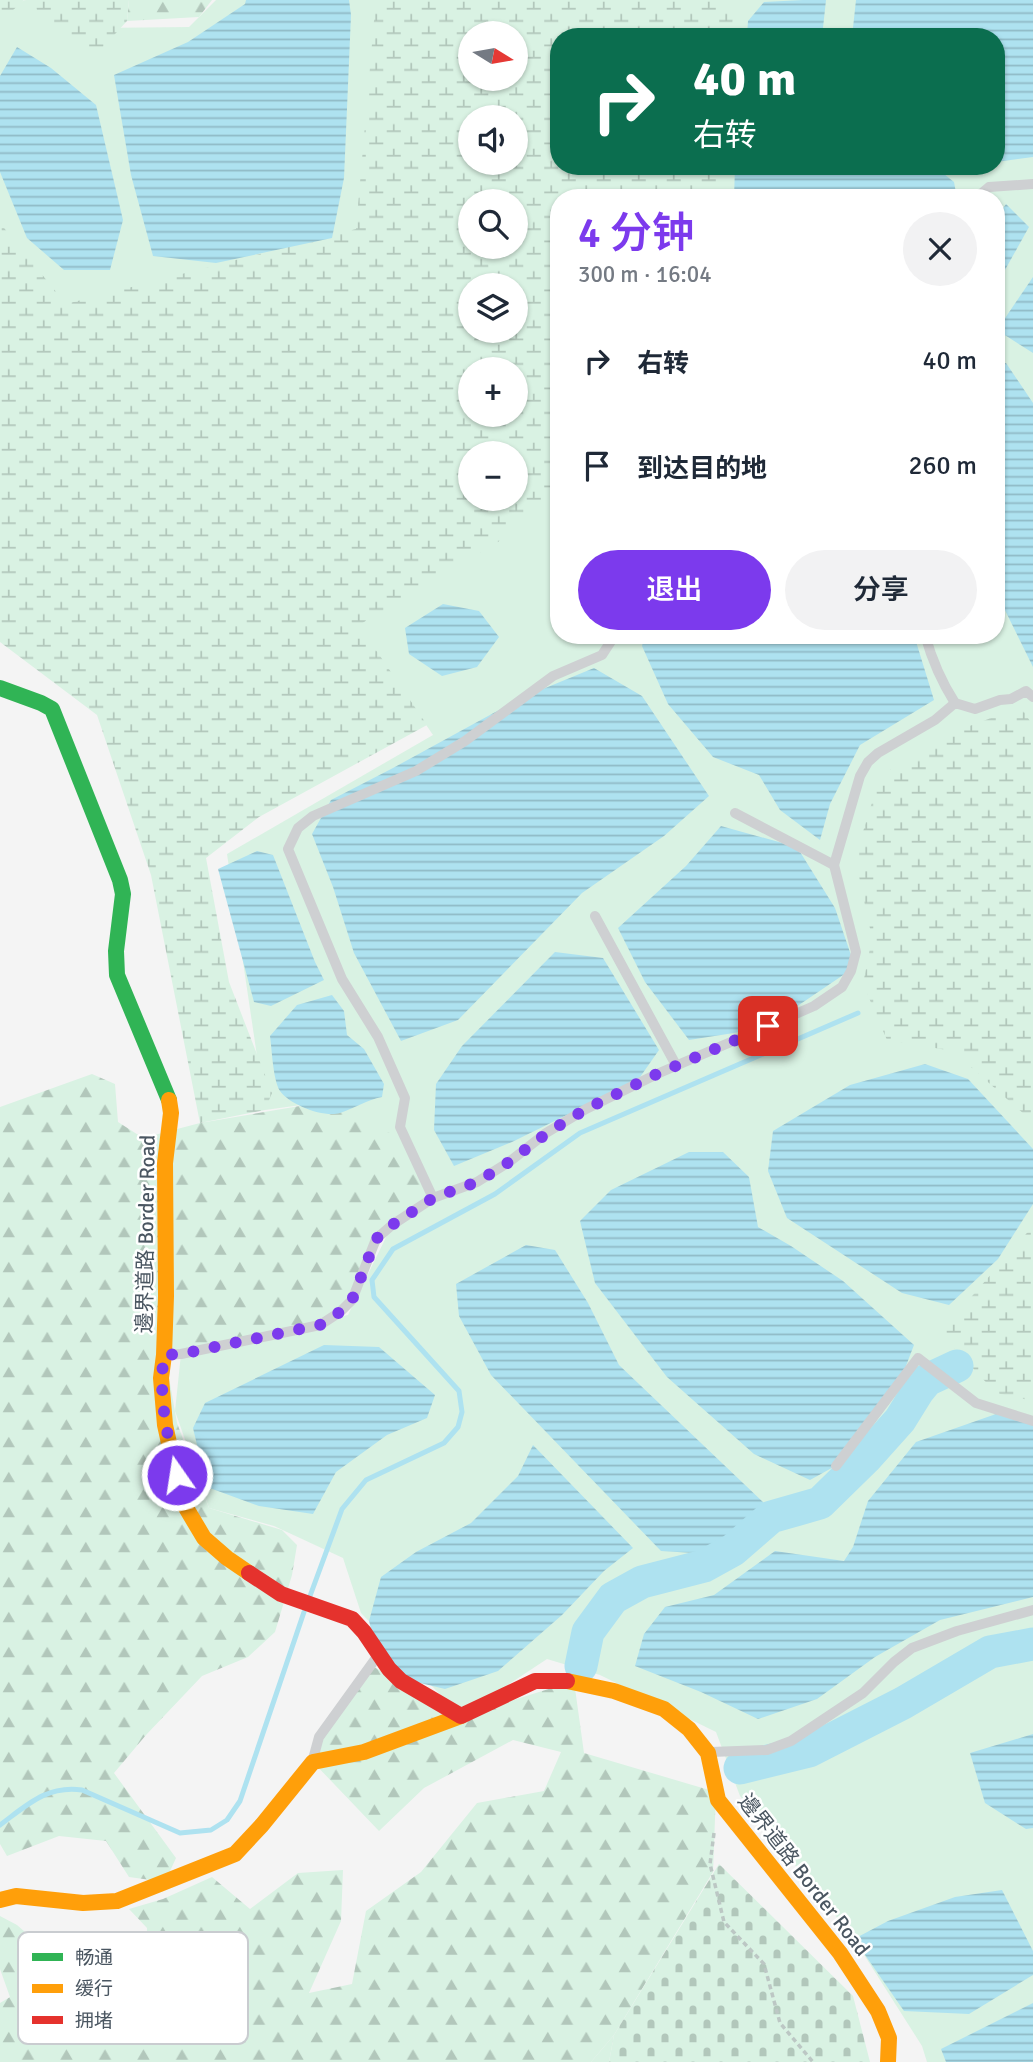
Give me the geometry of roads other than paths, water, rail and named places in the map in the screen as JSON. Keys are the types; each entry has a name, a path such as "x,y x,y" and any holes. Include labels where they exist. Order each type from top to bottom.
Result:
{"street":[{"name":"邊界道路 Border Road","path":"0,688 52,709 120,880 123,894 116,951 117,975 168,1096 171,1113 165,1163 164,1355 161,1378 164,1424 183,1501 204,1538 227,1558 281,1594 344,1615 359,1625 378,1656 397,1679 461,1716 535,1681 574,1681 614,1691 664,1709 689,1729 708,1752 718,1800 840,1953 862,1986 887,2030 888,2062"},
{"path":"8,1895 83,1903 117,1901 235,1854 313,1762 364,1752 461,1716"}],"lane":[{"path":"987,189 1031,189"},
{"path":"433,1198 400,1126 405,1098 378,1037 342,979 288,849 298,828 313,816 416,772 465,741 553,676 602,655 609,644"},
{"path":"928,644 942,683 955,703 975,709 1011,699 1027,691 1033,697"},
{"path":"164,1355 181,1354 320,1325 352,1300 376,1239 433,1198 477,1182 586,1109 677,1065 814,1006 842,986 851,971 856,952 834,865 860,776 867,762 878,752 935,720 955,703"},
{"path":"735,813 834,865"},
{"path":"595,916 677,1065"},
{"path":"836,1466 918,1358 976,1403 1033,1421"},
{"path":"708,1752 766,1750 791,1741 863,1693 912,1648 957,1631 1033,1610"},
{"path":"313,1762 319,1737 378,1656"}],"water":[{"path":"246,0 349,0 351,15 344,178 332,238 216,263 153,256 131,175 114,75 188,42 245,4"},
{"path":"826,0 823,28 748,28 748,21 764,2"},
{"path":"856,0 1033,0 1033,157 1005,161 1005,28 853,28"},
{"path":"17,47 51,68 96,105 123,220 110,270 64,270 27,238 0,172 0,76"},
{"path":"735,175 945,175 954,182 955,189 734,189"},
{"path":"1005,205 1029,227 1005,270"},
{"path":"1033,277 1033,353 1005,335 1005,318"},
{"path":"1005,363 1033,403 1033,667 1005,610"},
{"path":"443,604 479,611 499,637 477,667 442,676 409,654 405,628"},
{"path":"917,644 934,700 860,745 830,804 820,840 780,810 759,775 713,757 668,704 642,646"},
{"path":"594,668 642,696 709,796 664,836 582,893 458,1020 401,1041 354,953 333,887 312,834 331,800 521,698"},
{"path":"721,826 797,847 835,908 855,967 765,1028 689,1040 645,982 618,928 686,866"},
{"path":"257,851 273,855 324,980 271,1006 254,1002 218,869"},
{"path":"555,952 603,958 659,1050 638,1080 512,1142 454,1166 434,1130 436,1084 462,1046"},
{"path":"332,995 344,1011 347,1035 364,1049 384,1084 382,1097 340,1113 325,1114 291,1101 280,1091 274,1072 270,1036 297,1005"},
{"path":"925,1064 968,1079 1033,1149 1033,1204 998,1259 949,1305 902,1293 787,1218 768,1171 773,1131 850,1085"},
{"path":"689,1152 723,1152 749,1177 758,1227 843,1281 914,1345 894,1397 848,1459 810,1480 754,1454 667,1377 595,1283 580,1221 611,1190"},
{"path":"526,1245 555,1250 588,1303 619,1365 764,1503 710,1554 661,1551 491,1375 459,1316 456,1284"},
{"path":"324,1345 379,1347 435,1395 427,1418 387,1435 336,1472 313,1514 259,1506 207,1487 193,1428 205,1403"},
{"path":"996,1414 1033,1425 1033,1597 940,1620 875,1657 817,1699 758,1719 701,1692 635,1666 644,1634 665,1607 714,1595 775,1551 844,1561 853,1547 868,1501 916,1442"},
{"path":"533,1445 633,1548 604,1571 562,1615 498,1671 445,1689 383,1674 369,1621 381,1577 416,1552 471,1523 518,1476"},
{"path":"1033,1734 1033,1828 1026,1829 985,1803 970,1753"},
{"path":"1002,1890 1033,1951 1033,1975 969,2014 904,2011 854,1939 888,1921 955,1897"},
{"path":"1033,2003 1033,2062 946,2062 941,2049"}],"waterway":[{"path":"310,1596 342,1509 366,1480 444,1443 458,1427 462,1412 459,1391 374,1297 372,1280 393,1249 495,1194 580,1133 858,1013"},
{"path":"581,1666 588,1632 613,1598 642,1582 704,1566 733,1550 771,1517 820,1503 900,1420 927,1380 957,1366"},
{"path":"0,1825 38,1798 70,1789 82,1790 180,1833 211,1830 227,1820 240,1801 304,1612"},
{"path":"740,1768 809,1751 903,1703 990,1652 1033,1644"}]}
